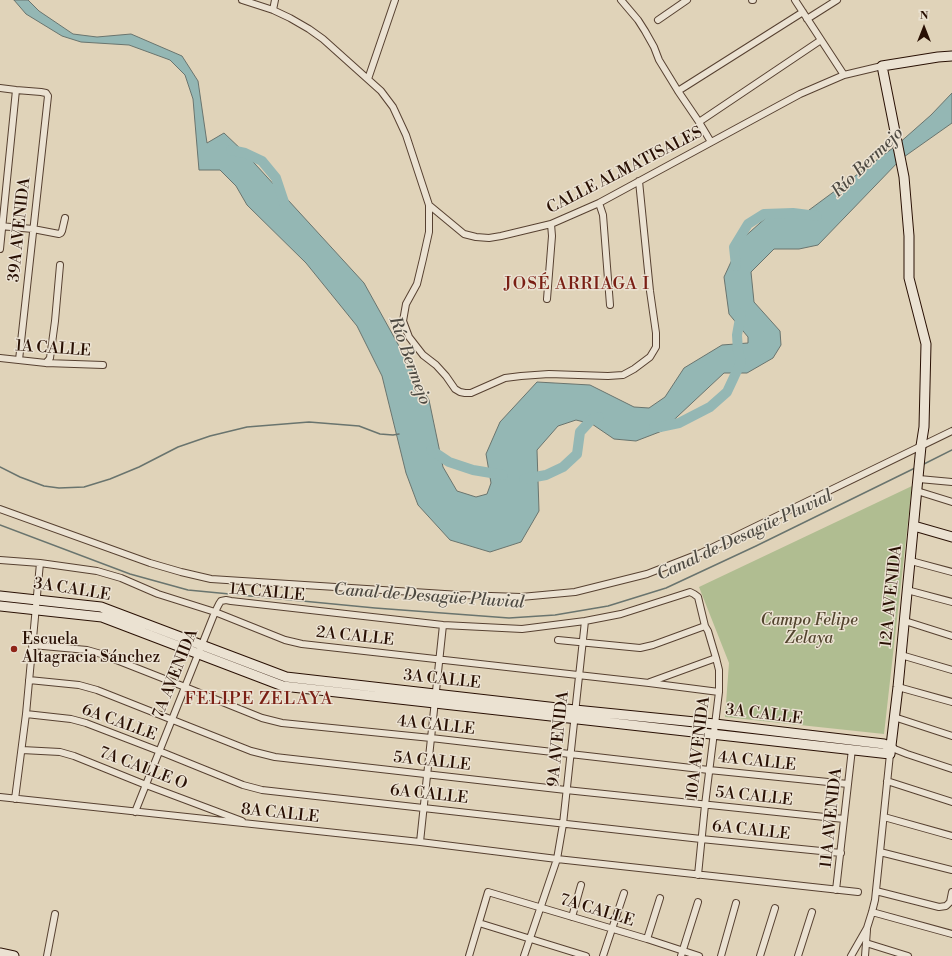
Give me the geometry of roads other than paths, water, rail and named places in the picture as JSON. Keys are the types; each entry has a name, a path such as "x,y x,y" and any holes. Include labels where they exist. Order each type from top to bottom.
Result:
{"street":[{"path":"242,0 272,10 309,29 323,39 381,91 393,107 406,135 429,205 429,232 423,259 416,284 406,304 403,321 409,337 423,355 436,365 455,389 460,392 472,393 505,378 521,376 549,374 608,376 623,374 634,369 650,357 656,347 656,333 650,291 639,181"},
{"path":"272,10 275,0"},
{"path":"368,79 395,0"},
{"path":"621,0 645,31 654,46 659,60 711,142"},
{"path":"658,20 687,0"},
{"path":"795,0 844,75"},
{"path":"807,19 837,0"},
{"path":"678,91 803,12"},
{"path":"699,122 821,40"},
{"path":"882,66 952,56"},
{"name":"CALLE ALMATISALES","path":"429,205 464,234 476,237 489,238 501,236 551,224 599,202 800,94 844,75 882,66"},
{"name":"12A AVENIDA","path":"867,928 876,891 905,621 924,427 926,344 909,278 909,236 904,177 882,66"},
{"path":"0,88 16,90 1,226 0,249"},
{"name":"39A AVENIDA","path":"16,90 46,93 48,96 19,360"},
{"path":"599,202 602,215 610,305"},
{"path":"1,226 33,229 42,232 61,233 65,218"},
{"path":"547,299 552,236 551,224"},
{"path":"46,363 50,358 60,264"},
{"name":"1A CALLE","path":"0,358 46,363 103,365"},
{"path":"0,509 150,563 211,579 460,595 521,597 575,592 647,574 701,553 952,431"},
{"path":"919,479 952,482"},
{"path":"917,491 952,502"},
{"path":"914,526 952,537"},
{"name":"2A CALLE","path":"0,560 40,563 97,572 121,578 158,594 215,612 285,640 302,644 718,692"},
{"path":"911,561 952,572"},
{"path":"15,799 26,714 40,563"},
{"path":"907,590 952,602"},
{"name":"10A AVENIDA","path":"443,625 522,629 585,621 621,614 690,592 698,597 705,626 708,631 719,670 715,724 698,875"},
{"name":"3A CALLE","path":"0,596 101,607 283,686 435,699 575,715 713,734 852,749 891,751"},
{"name":"1A CALLE","path":"215,612 221,601 231,600 443,625"},
{"name":"3A CALLE","path":"0,606 102,616 201,650"},
{"name":"7A AVENIDA","path":"135,812 215,612"},
{"name":"9A AVENIDA","path":"524,956 557,859 571,754 585,621"},
{"path":"905,621 952,636"},
{"path":"420,842 443,625"},
{"path":"558,640 640,648 653,645 705,626"},
{"name":"4A CALLE","path":"32,645 87,650 101,654 262,718 282,723 848,784"},
{"path":"901,655 952,670"},
{"path":"648,683 716,658"},
{"name":"5A CALLE","path":"29,680 79,684 252,751 275,757 566,790 844,819"},
{"path":"898,687 952,702"},
{"name":"6A CALLE","path":"26,714 71,719 159,751 243,785 262,790 562,824 841,853"},
{"name":"3A CALLE","path":"575,715 715,724 884,744 891,751"},
{"path":"894,718 952,736"},
{"name":"11A AVENIDA","path":"836,890 852,749"},
{"name":"7A CALLE O","path":"22,750 60,752 74,756 146,785 252,824"},
{"path":"891,751 907,754 952,769"},
{"path":"887,781 952,802"},
{"name":"8A CALLE","path":"0,797 420,842 557,859 858,892"},
{"path":"884,817 952,836"},
{"path":"880,852 952,870"},
{"path":"572,917 581,885"},
{"path":"876,891 940,907 946,906 950,902 952,892"},
{"name":"7A CALLE","path":"479,923 488,892 647,940 682,954 699,956"},
{"path":"603,956 624,893"},
{"path":"647,940 660,898"},
{"path":"682,954 698,902"},
{"path":"722,956 736,903"},
{"path":"760,956 775,908"},
{"path":"798,956 812,912"},
{"path":"872,912 952,934"},
{"path":"48,956 55,914"},
{"path":"476,956 469,955 479,923 586,956"},
{"path":"864,956 867,928"},
{"path":"851,956 867,928"},
{"path":"866,943 908,956"},
{"path":"0,953 14,956"}],"water":[{"path":"14,0 28,0 39,11 73,34 97,37 131,34 182,56 198,81 207,143 224,133 245,153 364,283 429,400 443,467 457,491 476,497 487,494 491,483 486,454 500,422 537,382 590,385 634,407 649,408 665,397 684,368 722,345 748,343 748,337 729,314 724,277 741,240 769,215 801,216 897,145 931,115 952,93 952,123 901,159 818,245 799,249 774,249 751,272 754,302 780,331 781,345 773,358 747,373 724,373 662,431 636,441 614,439 592,424 576,420 558,426 537,450 539,511 521,542 490,552 450,540 418,505 406,473 382,376 357,326 306,263 247,205 236,186 220,170 199,170 193,99 185,75 170,60 129,45 81,42 62,36 26,14"}],"waterway":[{"name":"Río Bermejo","path":"231,150 245,153 262,161 276,178 285,205"},
{"name":"Río Bermejo","path":"736,266 734,247 748,224 764,214 793,213 817,216"},
{"name":"Río Bermejo","path":"654,427 679,423 710,407 727,392 741,362 738,351 737,335 741,313"},
{"name":"Río Bermejo","path":"524,479 546,475 563,467 577,454 580,432 591,420 599,417"},
{"path":"0,467 20,477 44,486 59,488 84,487 110,479 139,467 178,447 210,436 247,427 309,422 359,426 380,434 399,434"},
{"name":"Río Bermejo","path":"431,450 449,462 473,470 503,475"},
{"name":"Canal de Desagüe Pluvial","path":"922,465 952,450"},
{"name":"Canal de Desagüe Pluvial","path":"0,525 130,574 188,590 375,608 509,618 555,615 608,606 666,588 756,546 915,468"}],"place":[{"name":"Escuela Altagracia Sánchez","path":"14,649"}],"district":[{"name":"JOSÉ ARRIAGA I","path":"577,285"},
{"name":"FELIPE ZELAYA","path":"259,700"}],"park label":[{"name":"Campo Felipe Zelaya","path":"809,630"}]}
